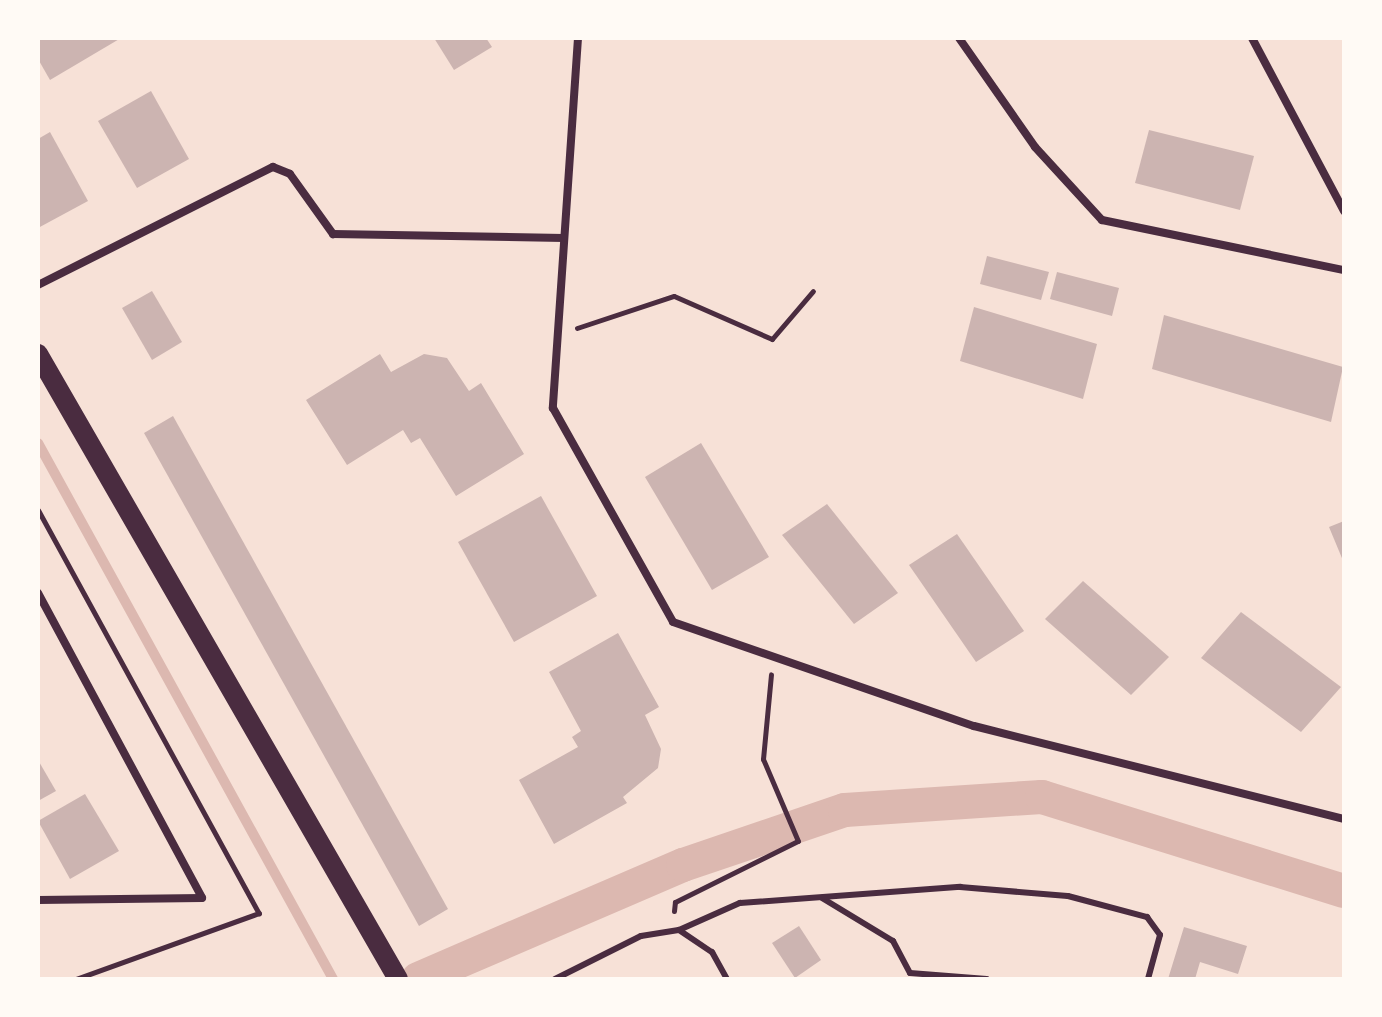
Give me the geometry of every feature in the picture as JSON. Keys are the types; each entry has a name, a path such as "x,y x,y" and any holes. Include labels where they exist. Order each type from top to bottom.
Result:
{"main road":[{"path":"38,354 398,979"}],"street":[{"path":"591,38 580,41 557,334 558,424 660,608 673,622 974,726 1344,819"},
{"path":"959,38 1035,147 1102,220 1344,270"},
{"path":"1252,38 1343,205"},
{"path":"38,285 273,167 290,174 333,234 564,238"},
{"path":"38,593 202,898 38,900"}],"lane":[{"path":"555,979 641,936 679,930 740,903 960,887 1068,896 1147,917 1160,935 1148,979"},
{"path":"819,896 893,941 910,976 987,979"},
{"path":"679,930 712,952 727,979"}],"path":[{"path":"557,334 674,296 772,339 813,291"},
{"path":"671,932 675,902 798,841 763,759 773,657"}],"building":[{"path":"38,38 121,38 50,80 38,59"},
{"path":"434,38 486,38 492,47 454,70"},
{"path":"151,91 189,159 137,188 98,121"},
{"path":"1149,130 1254,156 1240,210 1135,183"},
{"path":"50,132 88,201 38,228 38,139"},
{"path":"987,256 1049,272 1041,300 980,284"},
{"path":"1057,272 1119,288 1112,316 1050,299"},
{"path":"152,291 182,342 152,360 122,308"},
{"path":"974,307 1097,344 1083,399 960,361"},
{"path":"1164,315 1343,367 1331,422 1152,369"},
{"path":"380,354 391,372 424,354 447,358 469,391 481,383 524,454 456,496 420,438 411,443 403,430 347,465 306,400"},
{"path":"173,416 448,909 419,926 144,433"},
{"path":"701,443 769,557 712,590 645,477"},
{"path":"541,496 597,596 514,642 458,542"},
{"path":"827,504 898,593 854,624 782,535"},
{"path":"1344,521 1344,563 1329,527"},
{"path":"957,534 1024,631 976,662 909,565"},
{"path":"1083,581 1169,657 1131,695 1045,619"},
{"path":"1241,612 1341,687 1301,732 1201,658"},
{"path":"618,633 659,707 645,715 661,749 658,768 623,797 627,803 554,844 519,780 578,747 572,737 581,731 549,672"},
{"path":"38,760 56,791 38,801"},
{"path":"85,794 119,851 70,879 38,821"},
{"path":"799,926 821,960 795,978 772,943"},
{"path":"1184,927 1247,946 1238,974 1200,962 1195,979 1168,979"}],"waterway":[{"path":"38,443 333,979"},
{"path":"418,979 683,865 845,810 1042,797 1344,891"}]}
